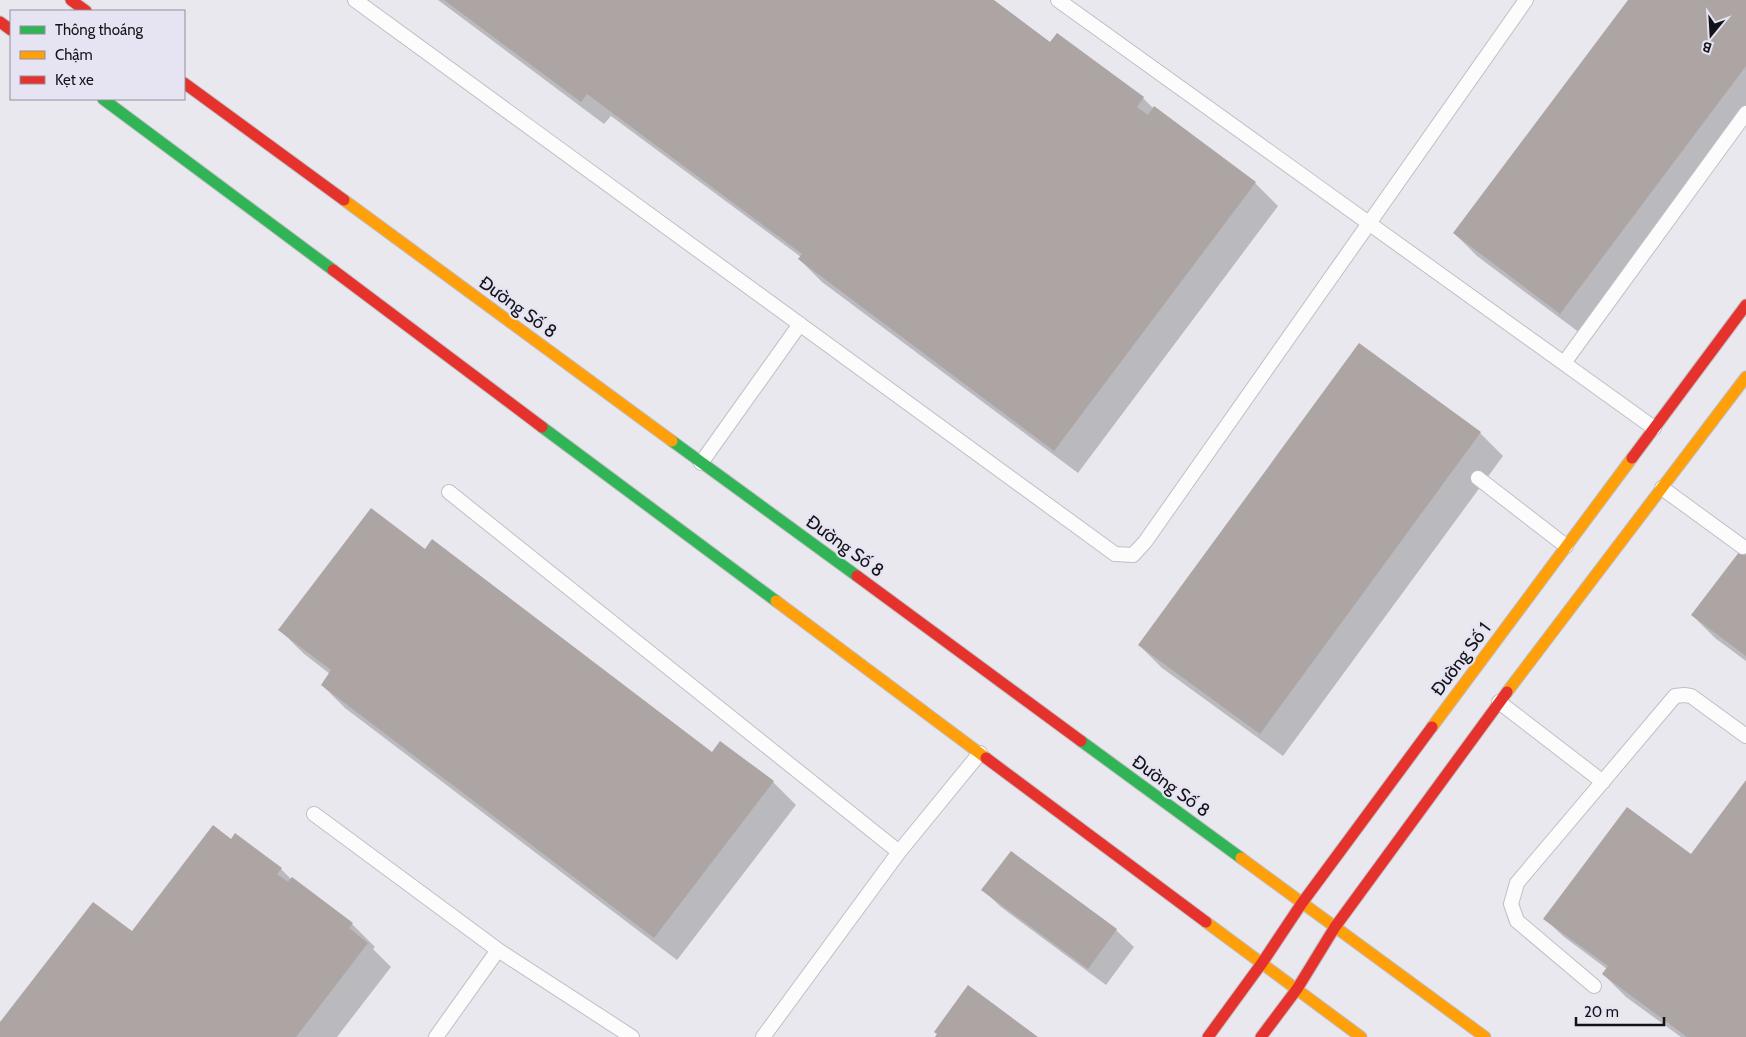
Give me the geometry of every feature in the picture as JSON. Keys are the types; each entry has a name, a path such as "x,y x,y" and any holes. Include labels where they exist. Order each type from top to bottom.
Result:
{"street":[{"path":"71,0 85,10"},
{"name":"Đường Số 8","path":"185,84 1485,1037"},
{"path":"104,100 1362,1037"},
{"name":"Đường Số 1","path":"1208,1037 1262,963 1302,903 1746,305"},
{"path":"1261,1037 1297,989 1335,927 1492,714 1498,702 1746,377"}],"lane":[{"path":"355,0 1115,554 1133,555 1145,542 1526,0"},
{"path":"1058,0 1654,428"},
{"path":"1564,363 1746,113"},
{"path":"701,463 800,324"},
{"path":"1734,393 1746,402"},
{"path":"1478,478 1566,546"},
{"path":"1662,488 1743,547"},
{"path":"449,492 899,852"},
{"path":"1594,986 1517,921 1511,904 1517,883 1675,696 1691,696 1746,736"},
{"path":"1498,702 1602,782"},
{"path":"763,1037 899,852 980,753"},
{"path":"314,814 498,950 632,1037"},
{"path":"436,1037 498,950"}],"building":[{"path":"444,0 994,0 1050,42 1057,33 1144,97 1137,107 1148,115 1154,106 1256,182 1054,451 798,259 802,254 587,94 581,102"},
{"path":"1628,0 1746,0 1746,66 1560,314 1453,233"},
{"path":"1359,343 1481,432 1260,734 1138,645"},
{"path":"371,508 425,549 432,539 712,752 720,741 774,781 654,938 321,685 331,670 278,630"},
{"path":"1746,543 1746,656 1691,615"},
{"path":"1746,780 1746,1037 1687,1037 1602,974 1608,966 1543,919 1627,807 1691,854"},
{"path":"213,825 231,839 235,833 282,868 277,874 288,882 292,877 353,923 349,928 368,943 296,1037 0,1037 0,1022 93,902 132,931"},
{"path":"1011,851 1117,929 1088,969 981,890"},
{"path":"968,985 1038,1037 935,1037 937,1034 934,1032"}],"traffic: fast":[{"path":"104,100 333,270"},
{"path":"542,427 776,601"},
{"path":"672,441 857,576"},
{"path":"1081,741 1241,858"}],"traffic: slow":[{"path":"344,200 672,441"},
{"path":"1507,692 1746,377"},
{"path":"1432,727 1632,458"},
{"path":"776,601 986,758"},
{"path":"1241,858 1485,1037"},
{"path":"1206,922 1361,1037"}],"traffic: jam":[{"path":"71,0 85,10"},
{"path":"0,22 10,29"},
{"path":"185,84 344,200"},
{"path":"333,270 542,427"},
{"path":"1632,458 1746,305"},
{"path":"857,576 1081,741"},
{"path":"1261,1037 1297,989 1335,927 1507,692"},
{"path":"1208,1037 1262,963 1302,903 1432,727"},
{"path":"986,758 1206,922"}]}
